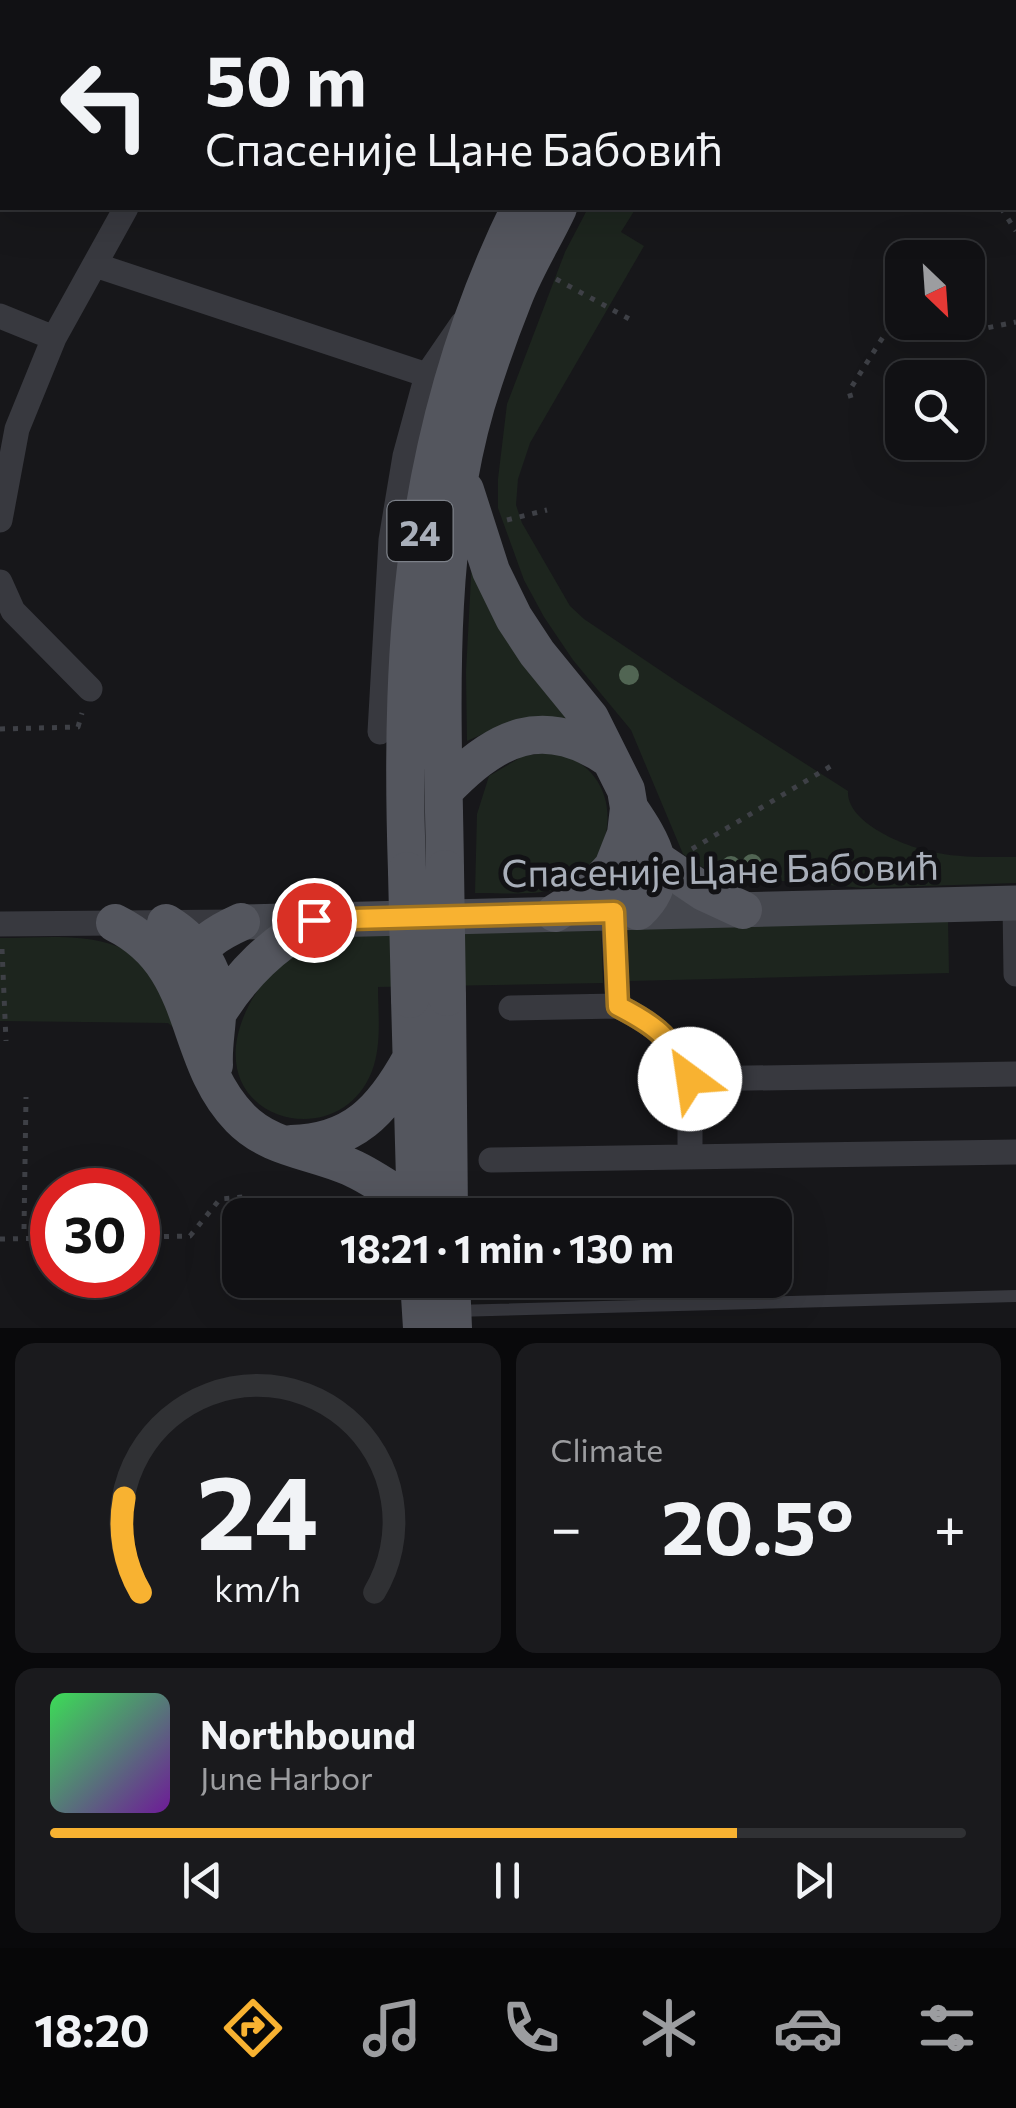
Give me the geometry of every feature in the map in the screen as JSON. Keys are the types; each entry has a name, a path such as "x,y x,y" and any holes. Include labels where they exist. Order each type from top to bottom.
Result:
{"main road":[{"name":"24","path":"426,1198 411,1059 428,998 407,872 408,662 419,537 436,438 461,351 519,210"},
{"name":"24","path":"427,1198 428,998 444,869 444,608 462,475 476,408 513,298 557,210"},
{"path":"462,475 475,527 514,618 590,718 626,790 626,834 613,867 593,889 556,914"},
{"path":"444,791 473,760 492,748 532,735 570,738 610,759"},
{"path":"628,808 651,841 704,892 743,910"},
{"path":"613,867 626,912 653,890 671,857"},
{"path":"203,1015 232,991 260,958 314,920"},
{"path":"200,949 218,932 240,922"},
{"path":"115,923 132,931 160,957 182,992 203,1015 213,1051 215,1078 238,1116 278,1144 355,1169 404,1198"},
{"path":"166,923 200,949 214,983 203,1015"},
{"path":"278,1144 328,1139 362,1122 388,1099 411,1059"}],"street":[{"path":"0,520 17,429 54,338 125,210"},
{"path":"96,266 427,375"},
{"path":"380,732 391,540 405,456 427,375 482,296"},
{"path":"0,316 54,338"},
{"path":"0,582 13,611 90,689"},
{"path":"1015,903 1016,974"},
{"name":"Спасеније Цане Бабовић","path":"240,922 1015,903"},
{"path":"618,1006 626,912"},
{"path":"1,924 240,922"},
{"path":"511,1008 618,1006 648,1022 671,1042 690,1079 690,1156"},
{"path":"690,1079 1016,1074"},
{"path":"491,1160 1016,1152"}],"lane":[{"path":"444,1312 1016,1296"}],"path":[{"path":"1001,210 1016,231"},
{"path":"528,265 632,320"},
{"path":"985,328 1016,322"},
{"path":"851,398 849,391 885,334"},
{"path":"504,520 548,510"},
{"path":"0,729 78,726"},
{"path":"671,857 831,766"},
{"path":"1,924 6,1041"},
{"path":"24,1234 26,1097"},
{"path":"160,1237 190,1236 220,1199 242,1197"},
{"path":"0,1240 30,1235"}],"shaded area":[{"path":"587,210 635,210 621,232 644,246 530,443 518,479 516,505 522,523 570,606 679,683 848,791 857,814 882,833 938,853 1016,857 1016,883 863,888 725,876 683,854 631,730 573,660 544,617 524,580 498,508 507,404 565,252"},
{"path":"472,559 580,727 494,729 467,741"},
{"path":"552,752 581,764 602,791 607,823 598,855 576,880 553,890 475,893 477,814 489,776 523,756"},
{"path":"948,920 949,973 629,981 628,928"},
{"path":"601,928 603,983 378,987 378,1040 372,1071 355,1098 330,1114 303,1119 276,1114 253,1099 239,1076 236,1044 258,990 279,966 321,941 352,931"},
{"path":"0,938 75,938 129,951 155,976 185,1038 168,1023 0,1021"}],"route":[{"path":"314,920 614,912 618,1006 648,1022 671,1042 690,1079"}]}
